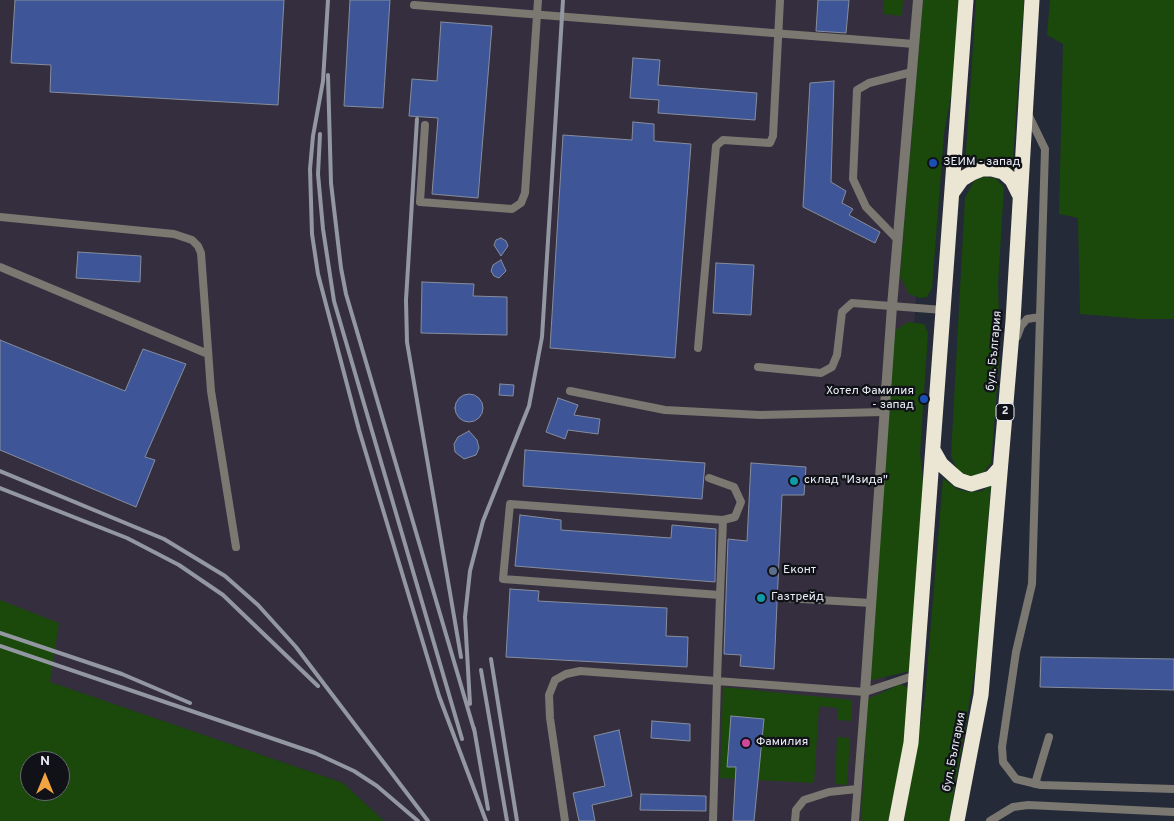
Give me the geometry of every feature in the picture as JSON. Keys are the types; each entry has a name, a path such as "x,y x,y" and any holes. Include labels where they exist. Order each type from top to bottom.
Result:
{"highway":[{"path":"896,821 912,743 966,0"},
{"name":"бул. България","path":"956,821 981,695 1009,361 1032,0"},
{"path":"952,192 962,179 972,173 982,169 992,169 1003,172 1012,180 1019,194"},
{"path":"933,450 941,464 951,473 959,480 971,484 991,478 1000,468"}],"street":[{"path":"865,692 892,306 918,0"}],"lane":[{"path":"426,125 420,202 512,209 521,204 525,194 538,0"},
{"path":"698,348 716,146 722,140 770,143 773,136 780,0"},
{"path":"414,5 433,3 537,16 914,44"},
{"path":"898,240 866,207 853,179 856,90 869,82 912,72"},
{"path":"1025,107 1045,149 1032,584 1016,652 1002,747 1003,762 1016,779 1035,784 1174,789"},
{"path":"0,217 174,234 192,240 201,253 211,391 236,547"},
{"path":"0,267 208,354"},
{"path":"758,367 822,373 832,367 837,355 842,312 852,303 943,310"},
{"path":"1009,361 1021,326 1027,319 1040,317"},
{"path":"570,391 665,410 760,415 884,412"},
{"path":"709,478 734,487 741,502 735,516 723,520 510,504 503,578 720,595"},
{"path":"713,821 723,520"},
{"path":"785,598 871,603"},
{"path":"565,821 548,695 555,680 566,674 580,671 865,692 917,674"},
{"path":"855,821 865,692"},
{"path":"1035,784 1049,737"},
{"path":"795,821 796,810 804,800 829,792 857,789"},
{"path":"990,821 1013,807 1028,805 1174,812"}],"shaded area":[{"path":"0,0 938,0 898,544 872,821 384,821 343,783 0,665"}],"green space":[{"path":"884,0 903,0 902,16 883,14"},
{"path":"923,0 959,0 953,85 944,133 932,288 927,297 920,298 909,294 900,276"},
{"path":"976,0 1024,0 1012,172 1000,163 988,160 965,167"},
{"path":"1050,0 1174,0 1174,319 1141,319 1080,314 1078,218 1059,214 1063,44 1047,35"},
{"path":"983,177 995,178 1004,187 998,284 1000,352 991,463 984,472 970,477 957,469 951,456 965,198 974,181"},
{"path":"908,322 924,324 928,333 920,453 925,503 910,671 868,681 891,339 897,329"},
{"path":"943,478 957,489 969,492 982,491 991,485 976,664 949,821 904,821 925,696"},
{"path":"0,600 59,623 50,682 343,783 384,821 0,821"},
{"path":"901,684 909,689 904,747 888,821 861,821 868,699"},
{"path":"723,687 852,700 852,721 837,720 838,708 819,706 814,783 720,778"},
{"path":"837,737 850,738 847,785 835,784"}],"building":[{"path":"15,0 284,0 278,105 50,92 51,65 11,63"},
{"path":"350,0 390,0 383,108 344,106"},
{"path":"818,0 849,0 846,33 816,31"},
{"path":"441,22 492,26 478,198 432,194 438,118 409,116 412,79 437,81"},
{"path":"633,58 660,60 658,85 757,93 755,120 658,113 659,100 630,98"},
{"path":"834,81 831,182 846,191 842,203 853,209 849,215 880,232 875,243 803,207 810,83"},
{"path":"633,122 654,124 654,141 691,144 675,358 550,348 563,135 632,140"},
{"path":"501,238 506,241 508,246 501,256 494,245 496,240"},
{"path":"78,252 141,256 140,282 76,278"},
{"path":"501,260 506,271 499,278 494,276 491,271 493,265"},
{"path":"716,263 754,265 751,315 713,313"},
{"path":"422,282 474,284 473,296 507,297 507,335 421,333"},
{"path":"0,340 125,391 143,349 186,364 145,457 155,460 136,507 0,450"},
{"path":"500,384 514,385 513,396 499,395"},
{"path":"469,394 479,398 483,408 479,418 469,422 459,418 455,408 459,398"},
{"path":"558,398 578,405 574,415 600,419 598,434 568,430 565,439 546,432"},
{"path":"469,431 477,440 479,448 476,455 464,459 455,452 454,444 458,437"},
{"path":"525,450 705,463 702,499 523,486"},
{"name":"Газтрейд","path":"751,463 806,467 804,495 782,495 774,669 740,666 741,655 724,654 728,539 747,541"},
{"path":"520,515 561,520 561,530 671,538 672,525 716,529 715,582 515,566"},
{"path":"510,589 539,591 538,601 667,608 666,636 688,637 687,667 506,657"},
{"path":"1041,657 1174,659 1174,690 1040,687"},
{"path":"731,716 764,719 754,821 733,821 736,767 727,767"},
{"path":"652,721 690,724 690,741 651,738"},
{"path":"619,730 632,796 592,805 595,821 579,821 573,793 605,786 594,736"},
{"path":"641,794 706,796 706,811 640,810"}],"railway":[{"path":"328,0 323,81 313,136 310,169 312,234 318,274 359,430 439,696 486,821"},
{"path":"470,704 465,617 470,571 483,521 529,406 542,337 563,0"},
{"path":"328,75 331,183 346,294 475,733"},
{"path":"417,119 406,300 407,342 461,657"},
{"path":"320,134 318,174 323,229 334,301 462,739"},
{"path":"0,471 164,539 225,576 258,605 296,647 428,821"},
{"path":"0,488 127,538 179,565 223,595 318,686"},
{"path":"0,633 122,674 190,703"},
{"path":"0,646 315,753 354,771 377,786 418,821"},
{"path":"491,659 517,821"},
{"path":"481,670 507,821"},
{"path":"474,728 488,809"}],"place":[{"name":"ЗЕИМ - запад","path":"933,163"},
{"name":"Хотел Фамилия - запад","path":"924,399"},
{"name":"склад \"Изида\"","path":"794,481"},
{"name":"Еконт","path":"773,571"},
{"name":"Газтрейд","path":"761,598"},
{"name":"Фамилия","path":"746,743"}]}
